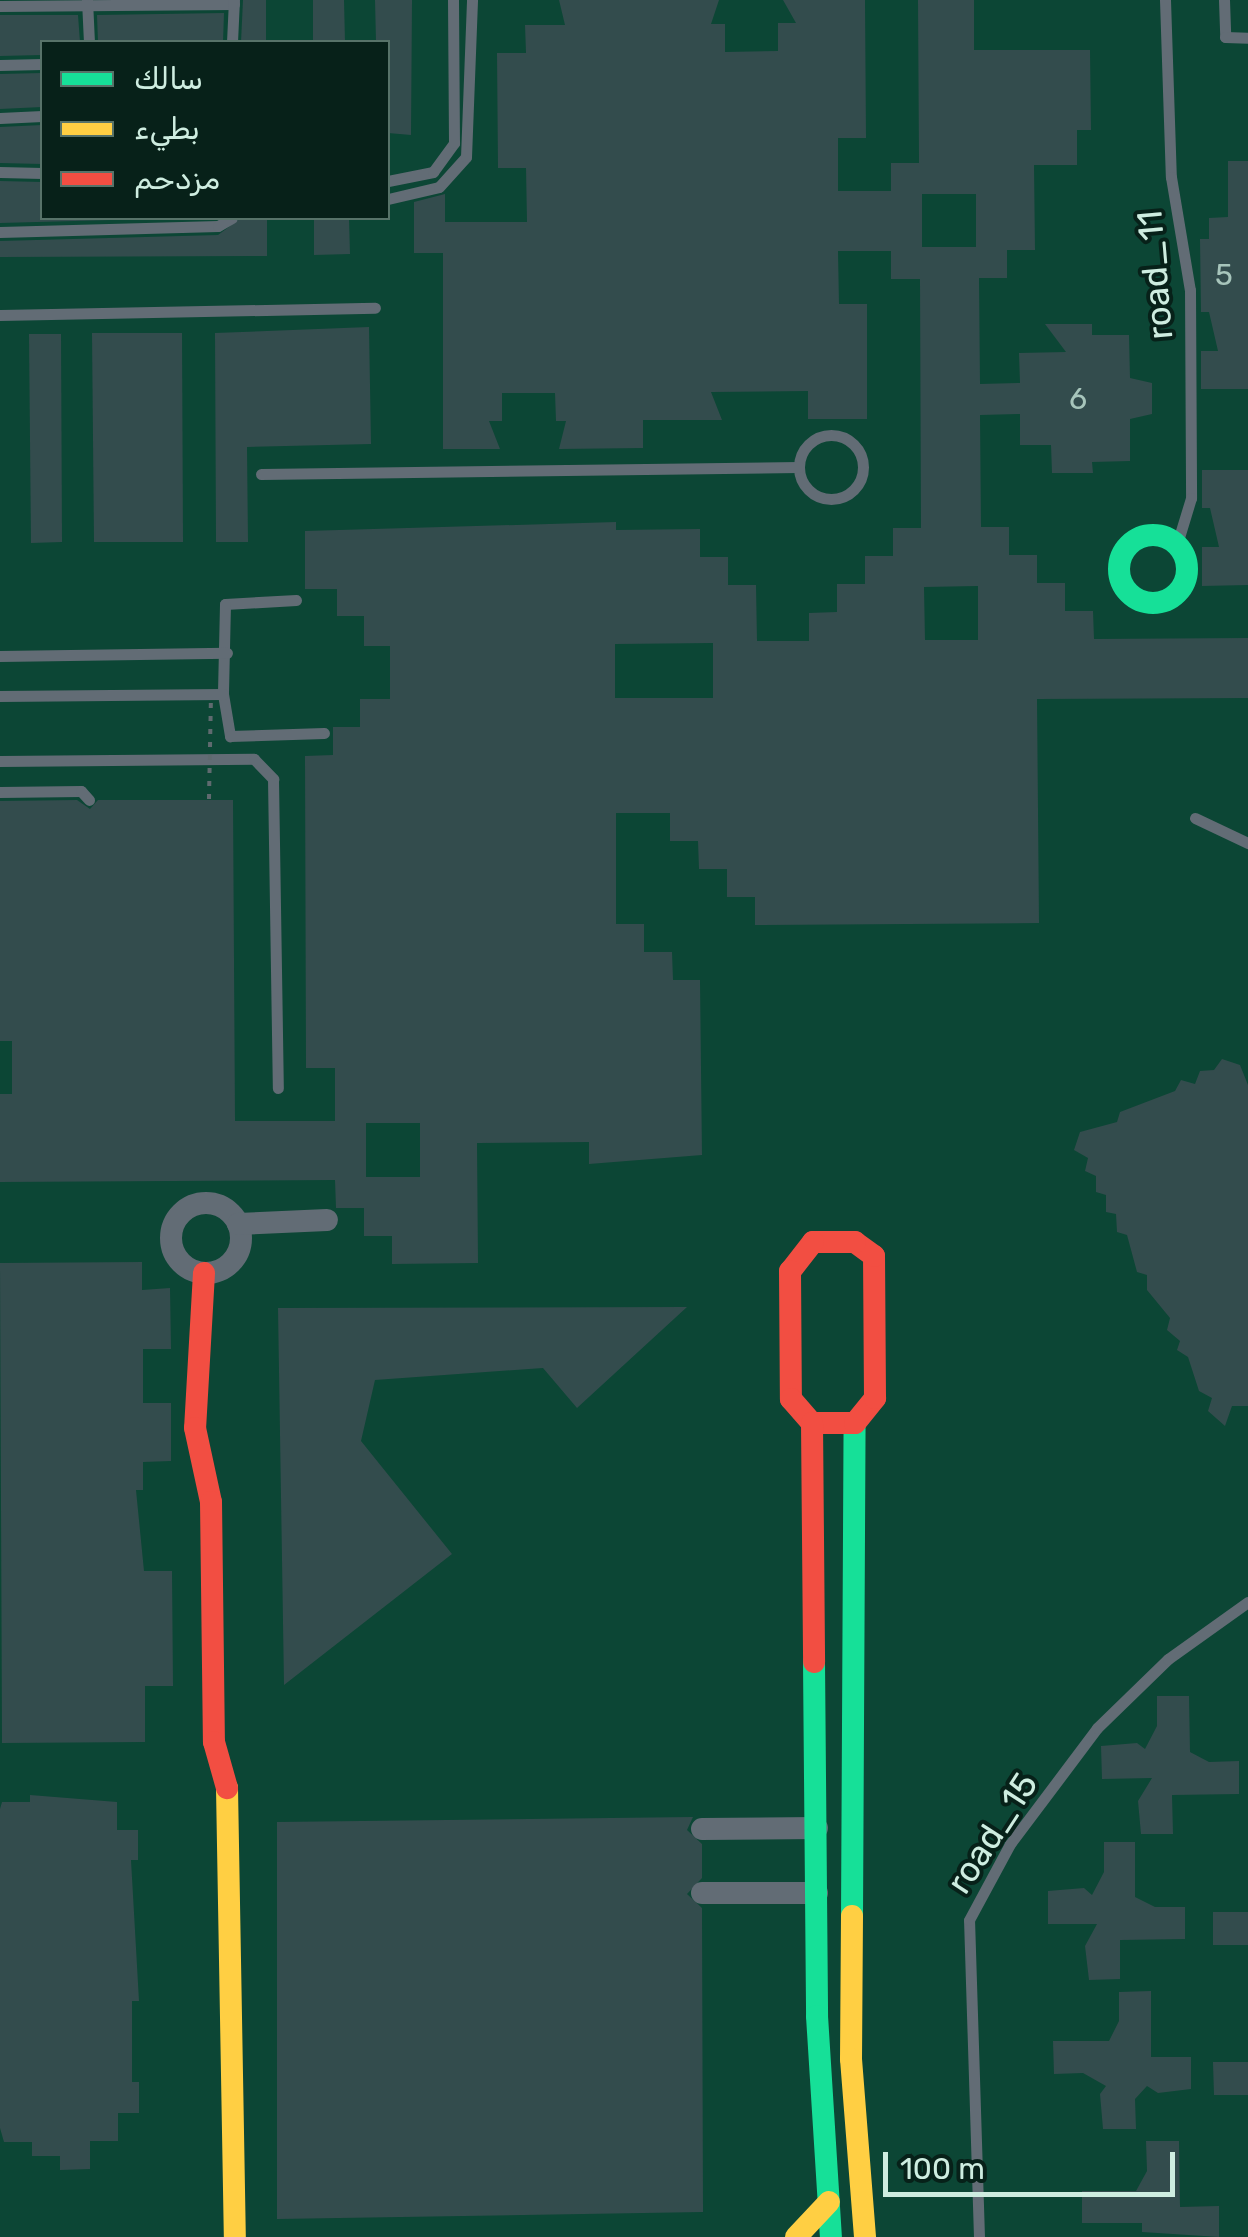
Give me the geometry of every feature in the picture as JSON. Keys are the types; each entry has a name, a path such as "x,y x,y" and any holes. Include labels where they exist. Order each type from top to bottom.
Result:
{"street":[{"path":"204,1273 176,1256 171,1234 180,1214 210,1203 238,1224 326,1220"},
{"path":"204,1273 235,1258 238,1224"},
{"path":"832,2237 816,1893 812,1423 791,1400 790,1271 813,1242 835,1240 855,1242 874,1256 875,1398 855,1423 856,1702 850,2058 864,2237"},
{"path":"204,1273 196,1428 211,1502 214,1742 229,1797 235,2237"},
{"path":"812,1423 855,1423"},
{"path":"816,1630 854,1630"},
{"path":"816,1701 856,1702"},
{"path":"702,1830 817,1828"},
{"path":"702,1893 816,1893"},
{"path":"796,2237 829,2202"}],"lane":[{"path":"390,181 433,172 454,143 453,0"},
{"path":"390,199 440,187 466,158 472,0"},
{"name":"road_11","path":"1164,0 1172,178 1190,290 1191,498 1177,544"},
{"path":"1224,0 1225,38 1248,38"},
{"path":"87,2 88,40"},
{"path":"0,6 234,2 232,40"},
{"path":"0,66 40,64"},
{"path":"0,118 40,116"},
{"path":"0,172 40,172"},
{"path":"0,232 90,223 218,226 228,220"},
{"path":"0,314 375,308"},
{"path":"826,435 854,444 862,462 850,492 830,498 810,490 799,466 808,444 826,435"},
{"path":"261,474 799,466"},
{"path":"296,600 226,604 227,652 217,695 230,736 324,733"},
{"path":"0,656 227,652"},
{"path":"0,696 217,695"},
{"path":"0,761 254,759 273,779 278,1088"},
{"path":"0,792 81,791 89,800"},
{"path":"1194,818 1248,843"},
{"name":"road_15","path":"980,2237 969,1920 1010,1844 1097,1728 1168,1659 1248,1602"}],"path":[{"path":"209,799 217,695"}],"shaded area":[{"path":"0,0 1248,0 1248,2237 0,2237"}],"building":[{"path":"243,0 266,0 266,40 241,40"},
{"path":"313,0 344,0 345,40 313,40"},
{"path":"375,0 412,0 411,135 390,133 390,40 376,40"},
{"path":"559,0 719,0 711,24 725,24 725,52 778,51 778,23 796,23 783,0 865,0 866,138 838,138 838,191 891,191 891,163 919,163 918,0 974,0 974,50 1090,50 1091,130 1077,130 1077,165 1034,165 1035,250 1007,250 1007,278 979,278 980,384 1020,383 1019,353 1066,352 1045,324 1092,324 1092,335 1129,335 1130,378 1152,383 1152,414 1130,419 1130,461 1092,462 1093,473 1052,473 1051,445 1020,445 1020,414 980,415 981,527 1009,527 1009,555 1037,555 1037,583 1065,583 1065,611 1093,611 1094,639 1248,638 1248,698 1037,699 1039,923 755,925 755,897 727,897 727,869 699,869 698,841 670,841 670,813 616,813 616,924 644,924 644,952 672,952 673,980 700,980 702,1155 589,1164 589,1142 477,1143 478,1263 392,1264 392,1236 364,1236 364,1208 336,1208 335,1180 0,1182 0,1094 12,1094 12,1041 0,1041 0,801 77,800 90,809 98,800 233,800 235,1121 335,1121 335,1068 306,1068 305,756 333,755 333,727 360,727 360,699 390,699 390,646 364,646 364,616 337,616 337,589 305,589 305,531 616,522 616,530 700,529 700,557 728,557 728,585 756,585 757,641 809,641 809,613 837,612 837,584 865,584 865,556 893,556 893,528 921,528 920,279 891,279 891,251 838,251 839,304 867,304 867,419 808,419 808,391 711,392 722,420 643,420 643,448 559,449 566,421 556,421 555,393 502,393 502,421 489,421 500,449 443,449 443,253 414,253 414,202 445,194 445,222 527,222 526,168 498,168 497,53 526,53 525,25 565,25","holes":["922,194 976,194 976,247 922,247","978,586 978,640 925,640 924,587","713,643 713,698 615,698 615,644","366,1123 420,1123 420,1177 366,1177"]},
{"path":"224,13 223,40 98,40 97,15"},
{"path":"0,15 78,15 80,40 40,40 40,55 0,56"},
{"path":"40,73 40,107 0,109 0,74"},
{"path":"40,125 40,164 0,163 0,127"},
{"path":"1228,161 1248,161 1248,389 1201,389 1201,351 1218,351 1209,312 1201,312 1200,239 1209,239 1209,218 1228,217"},
{"path":"0,181 40,182 40,220 112,220 0,223"},
{"path":"238,220 267,220 267,256 0,257 0,241 218,235"},
{"path":"314,220 349,220 350,254 314,255"},
{"path":"369,327 371,444 247,447 248,542 216,542 215,333"},
{"path":"92,333 182,333 183,542 94,542"},
{"path":"29,334 61,334 62,542 31,543"},
{"path":"1202,470 1248,470 1248,585 1202,586 1202,547 1219,547 1210,508 1202,508"},
{"path":"1222,1059 1240,1065 1248,1085 1248,1406 1232,1406 1225,1426 1208,1411 1212,1398 1199,1391 1188,1357 1177,1350 1180,1341 1167,1330 1170,1318 1147,1290 1147,1275 1137,1272 1127,1235 1117,1232 1116,1214 1106,1212 1106,1195 1096,1192 1096,1176 1085,1171 1088,1158 1074,1150 1080,1132 1117,1122 1120,1112 1175,1091 1181,1080 1195,1084 1200,1071 1214,1070"},
{"path":"142,1262 142,1290 170,1288 171,1349 143,1349 143,1403 171,1403 171,1461 143,1462 143,1490 136,1490 144,1571 172,1571 173,1686 145,1686 145,1742 2,1743 0,1263"},
{"path":"687,1307 577,1408 543,1368 375,1380 361,1441 452,1554 284,1685 278,1308"},
{"path":"1157,1696 1189,1696 1190,1752 1209,1762 1239,1761 1239,1794 1172,1795 1173,1834 1141,1834 1138,1801 1152,1778 1102,1779 1101,1746 1137,1743 1145,1749 1157,1726"},
{"path":"30,1795 117,1802 117,1830 138,1830 138,1860 131,1860 139,2001 132,2001 132,2082 139,2082 139,2113 118,2113 118,2141 90,2141 90,2169 60,2170 60,2156 32,2156 32,2142 4,2142 0,2128 0,1809 2,1802 30,1802"},
{"path":"693,1817 687,1830 702,1844 702,1878 687,1894 702,1908 703,2212 277,2219 277,1822"},
{"path":"1104,1842 1135,1842 1135,1897 1155,1907 1185,1907 1185,1939 1120,1940 1120,1979 1089,1980 1085,1946 1097,1924 1048,1924 1048,1891 1084,1888 1092,1895 1104,1872"},
{"path":"1213,1912 1248,1912 1248,1945 1213,1945"},
{"path":"1151,1991 1151,2057 1191,2057 1191,2089 1158,2093 1147,2086 1135,2099 1136,2129 1103,2129 1100,2094 1106,2086 1083,2073 1054,2074 1053,2041 1109,2041 1119,2021 1119,1992"},
{"path":"1213,2062 1248,2062 1248,2095 1214,2095"},
{"path":"1146,2141 1179,2141 1180,2207 1219,2206 1219,2237 1142,2232 1142,2223 1082,2223 1082,2191 1136,2191 1147,2171"}],"traffic: fast":[{"path":"1153,535 1177,545 1187,569 1177,593 1153,603 1129,593 1119,569 1129,545 1153,535"},
{"path":"852,1916 855,1423"},
{"path":"814,1662 817,2016 831,2237"}],"traffic: slow":[{"path":"227,1788 235,2237"},
{"path":"852,1916 851,2059 865,2237"},
{"path":"796,2237 829,2202"}],"traffic: jam":[{"path":"812,1423 855,1423 875,1398 874,1256 855,1242 813,1242 790,1271 791,1399 812,1423 814,1662"},
{"path":"204,1273 195,1428 211,1502 214,1742 227,1788"}]}
